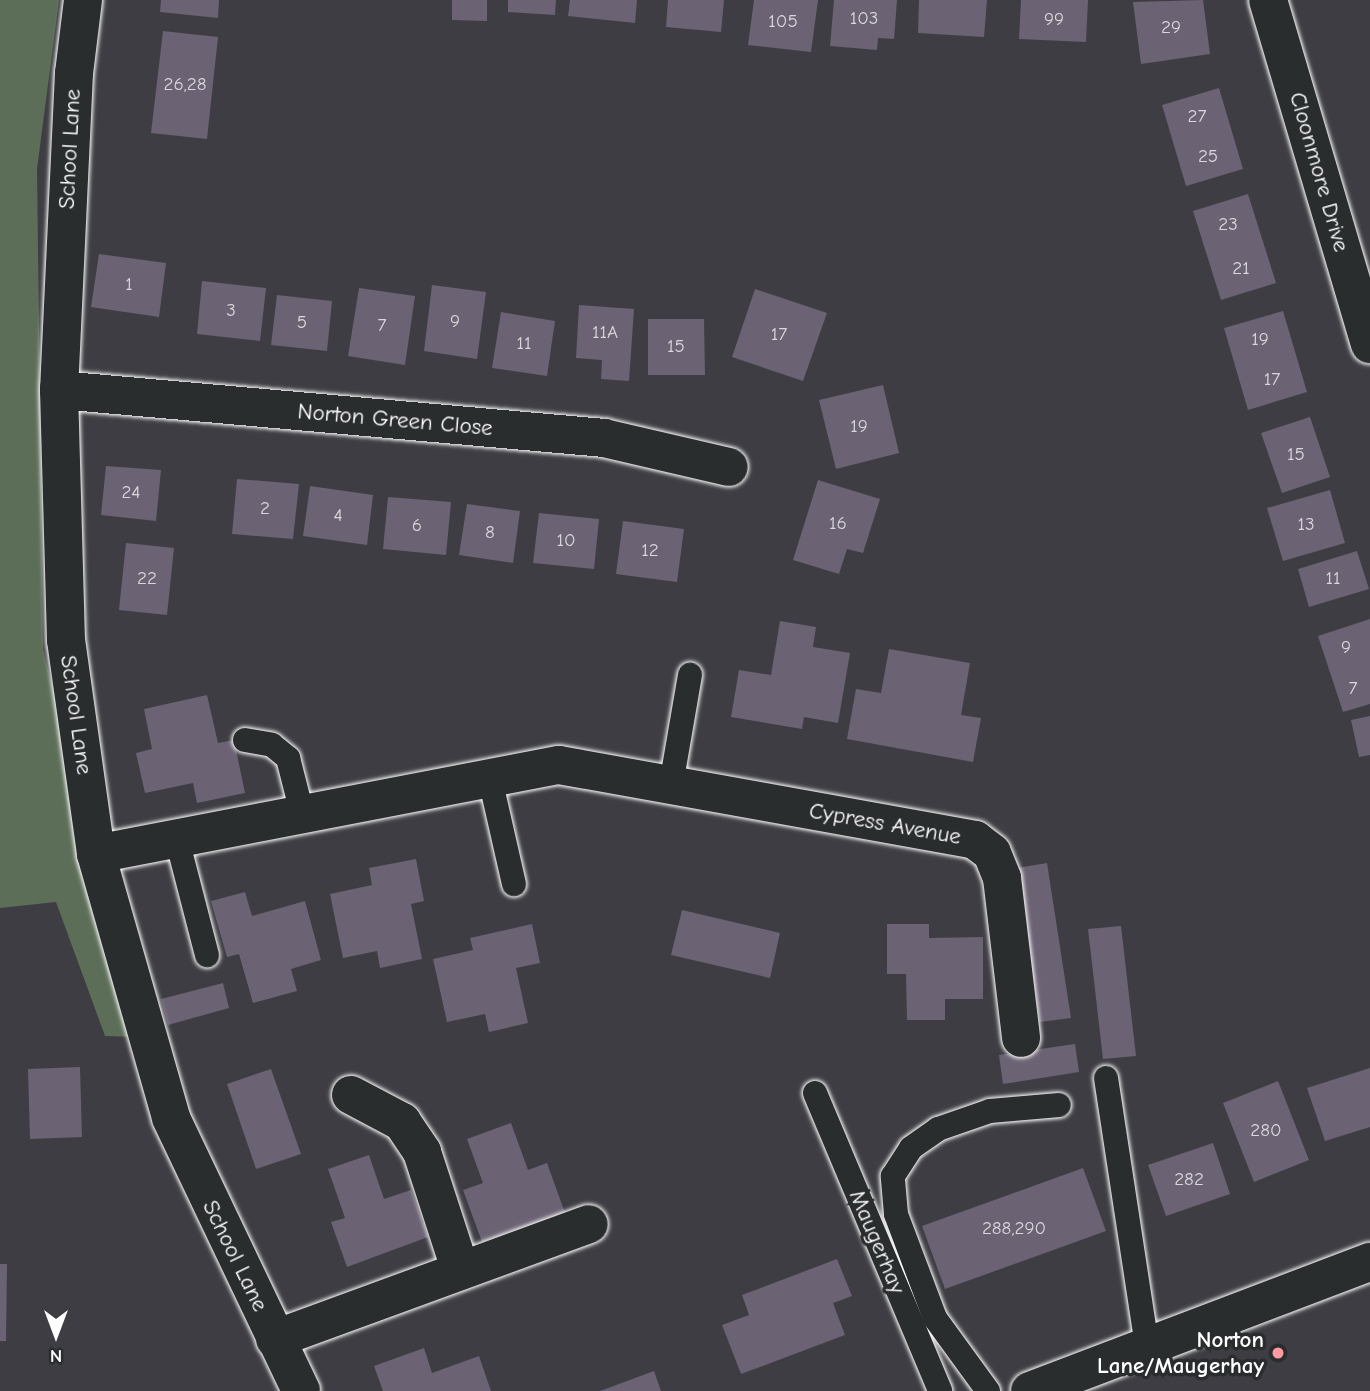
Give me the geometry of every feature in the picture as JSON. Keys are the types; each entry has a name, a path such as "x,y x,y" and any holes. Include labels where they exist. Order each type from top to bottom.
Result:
{"street":[{"name":"School Lane","path":"83,0 74,73 59,390 66,640 96,854 171,1118 301,1391"},
{"name":"Cloonmore Drive","path":"1268,0 1370,344"},
{"name":"Norton Green Close","path":"59,390 604,439 729,467"},
{"name":"Cypress Avenue","path":"96,854 178,843 302,813 489,774 559,765 975,840 992,853 1002,878 1021,1038"},
{"path":"351,1095 401,1122 422,1152 460,1269"},
{"path":"275,1339 460,1269 589,1224"},
{"path":"1030,1391 1370,1262"}],"lane":[{"path":"671,785 690,675"},
{"path":"245,740 272,745 288,758 302,813"},
{"path":"489,774 514,884"},
{"path":"178,843 207,954"},
{"path":"1106,1078 1147,1345"},
{"name":"Maugerhay","path":"816,1093 940,1391"},
{"path":"988,1391 936,1318 896,1214 893,1176 911,1148 937,1129 990,1111 1059,1105"}],"green space":[{"path":"0,0 59,0 37,169 43,649 138,1037 105,1036 56,902 0,908"}],"building":[{"path":"161,0 219,0 218,18 160,12"},
{"path":"452,0 487,0 487,21 452,20"},
{"path":"508,0 556,0 555,15 508,12"},
{"path":"570,0 637,0 635,23 568,16"},
{"path":"668,0 724,0 721,32 666,27"},
{"path":"754,0 818,0 811,52 748,45"},
{"path":"834,0 897,0 894,39 878,38 877,50 830,46"},
{"path":"919,0 987,0 984,37 918,33"},
{"path":"1021,0 1088,0 1086,42 1019,39"},
{"path":"1203,0 1210,54 1141,64 1133,2"},
{"path":"163,31 218,37 207,139 151,133"},
{"path":"1219,88 1243,169 1186,186 1162,105"},
{"path":"1248,194 1276,283 1221,300 1193,211"},
{"path":"99,254 166,263 159,317 91,307"},
{"path":"202,281 266,288 260,341 197,334"},
{"path":"432,285 486,292 477,359 424,351"},
{"path":"359,288 415,296 405,365 348,356"},
{"path":"755,289 827,313 803,381 732,357"},
{"path":"277,295 332,301 327,351 271,345"},
{"path":"579,305 634,309 629,381 601,379 602,360 576,358"},
{"path":"1283,311 1307,392 1248,410 1224,328"},
{"path":"501,312 555,321 547,376 492,368"},
{"path":"648,319 704,319 705,375 648,375"},
{"path":"883,385 899,453 836,469 819,400"},
{"path":"1310,417 1330,477 1282,493 1261,433"},
{"path":"106,466 161,470 156,521 101,515"},
{"path":"237,479 299,484 293,539 232,534"},
{"path":"818,480 880,499 863,553 847,549 839,574 793,560"},
{"path":"310,486 373,495 367,545 303,536"},
{"path":"1330,490 1345,543 1283,561 1267,508"},
{"path":"388,497 451,502 446,555 383,549"},
{"path":"467,504 520,511 513,563 459,555"},
{"path":"539,513 599,519 594,569 533,563"},
{"path":"623,521 684,529 677,582 616,574"},
{"path":"126,543 174,548 167,615 119,610"},
{"path":"1357,551 1369,589 1309,607 1298,569"},
{"path":"1370,619 1370,704 1343,712 1318,636"},
{"path":"780,621 816,627 813,647 850,653 838,723 804,717 802,729 731,717 739,670 771,675"},
{"path":"889,649 970,663 961,715 981,718 973,762 847,739 856,689 881,693"},
{"path":"207,695 218,743 234,740 245,793 197,803 193,783 145,793 136,753 152,749 144,709"},
{"path":"1370,716 1370,755 1359,757 1351,720"},
{"path":"416,859 424,901 411,904 422,959 380,968 377,951 343,958 330,894 372,885 369,868"},
{"path":"1047,863 1071,1018 1040,1022 1017,868"},
{"path":"245,892 252,916 305,901 321,960 291,969 297,991 253,1003 239,954 227,957 211,901"},
{"path":"682,910 780,933 770,978 671,955"},
{"path":"532,924 540,963 516,968 528,1023 489,1032 485,1014 447,1022 433,959 473,950 470,938"},
{"path":"887,924 929,924 929,938 983,937 983,999 945,999 945,1020 907,1020 906,974 887,974"},
{"path":"1121,926 1136,1056 1103,1059 1088,929"},
{"path":"223,983 229,1008 168,1025 161,999"},
{"path":"1075,1044 1079,1072 1003,1084 999,1055"},
{"path":"80,1067 82,1137 30,1139 28,1069"},
{"path":"1370,1068 1370,1127 1325,1141 1307,1088"},
{"path":"271,1069 301,1154 256,1169 227,1084"},
{"path":"1278,1081 1309,1160 1254,1182 1223,1103"},
{"path":"511,1123 528,1170 547,1163 565,1213 482,1242 463,1190 483,1183 467,1139"},
{"path":"1213,1143 1230,1194 1166,1216 1148,1165"},
{"path":"369,1155 384,1199 411,1190 428,1237 347,1267 331,1222 345,1218 328,1169"},
{"path":"1083,1168 1106,1231 945,1289 922,1226"},
{"path":"837,1259 852,1296 833,1303 845,1335 741,1374 722,1325 749,1315 742,1295"},
{"path":"0,1264 7,1264 6,1341 0,1341"},
{"path":"424,1348 432,1373 479,1356 491,1391 383,1391 374,1366"},
{"path":"654,1371 661,1391 600,1391"}],"place":[{"name":"Norton Lane/Maugerhay","path":"1278,1353"}]}
